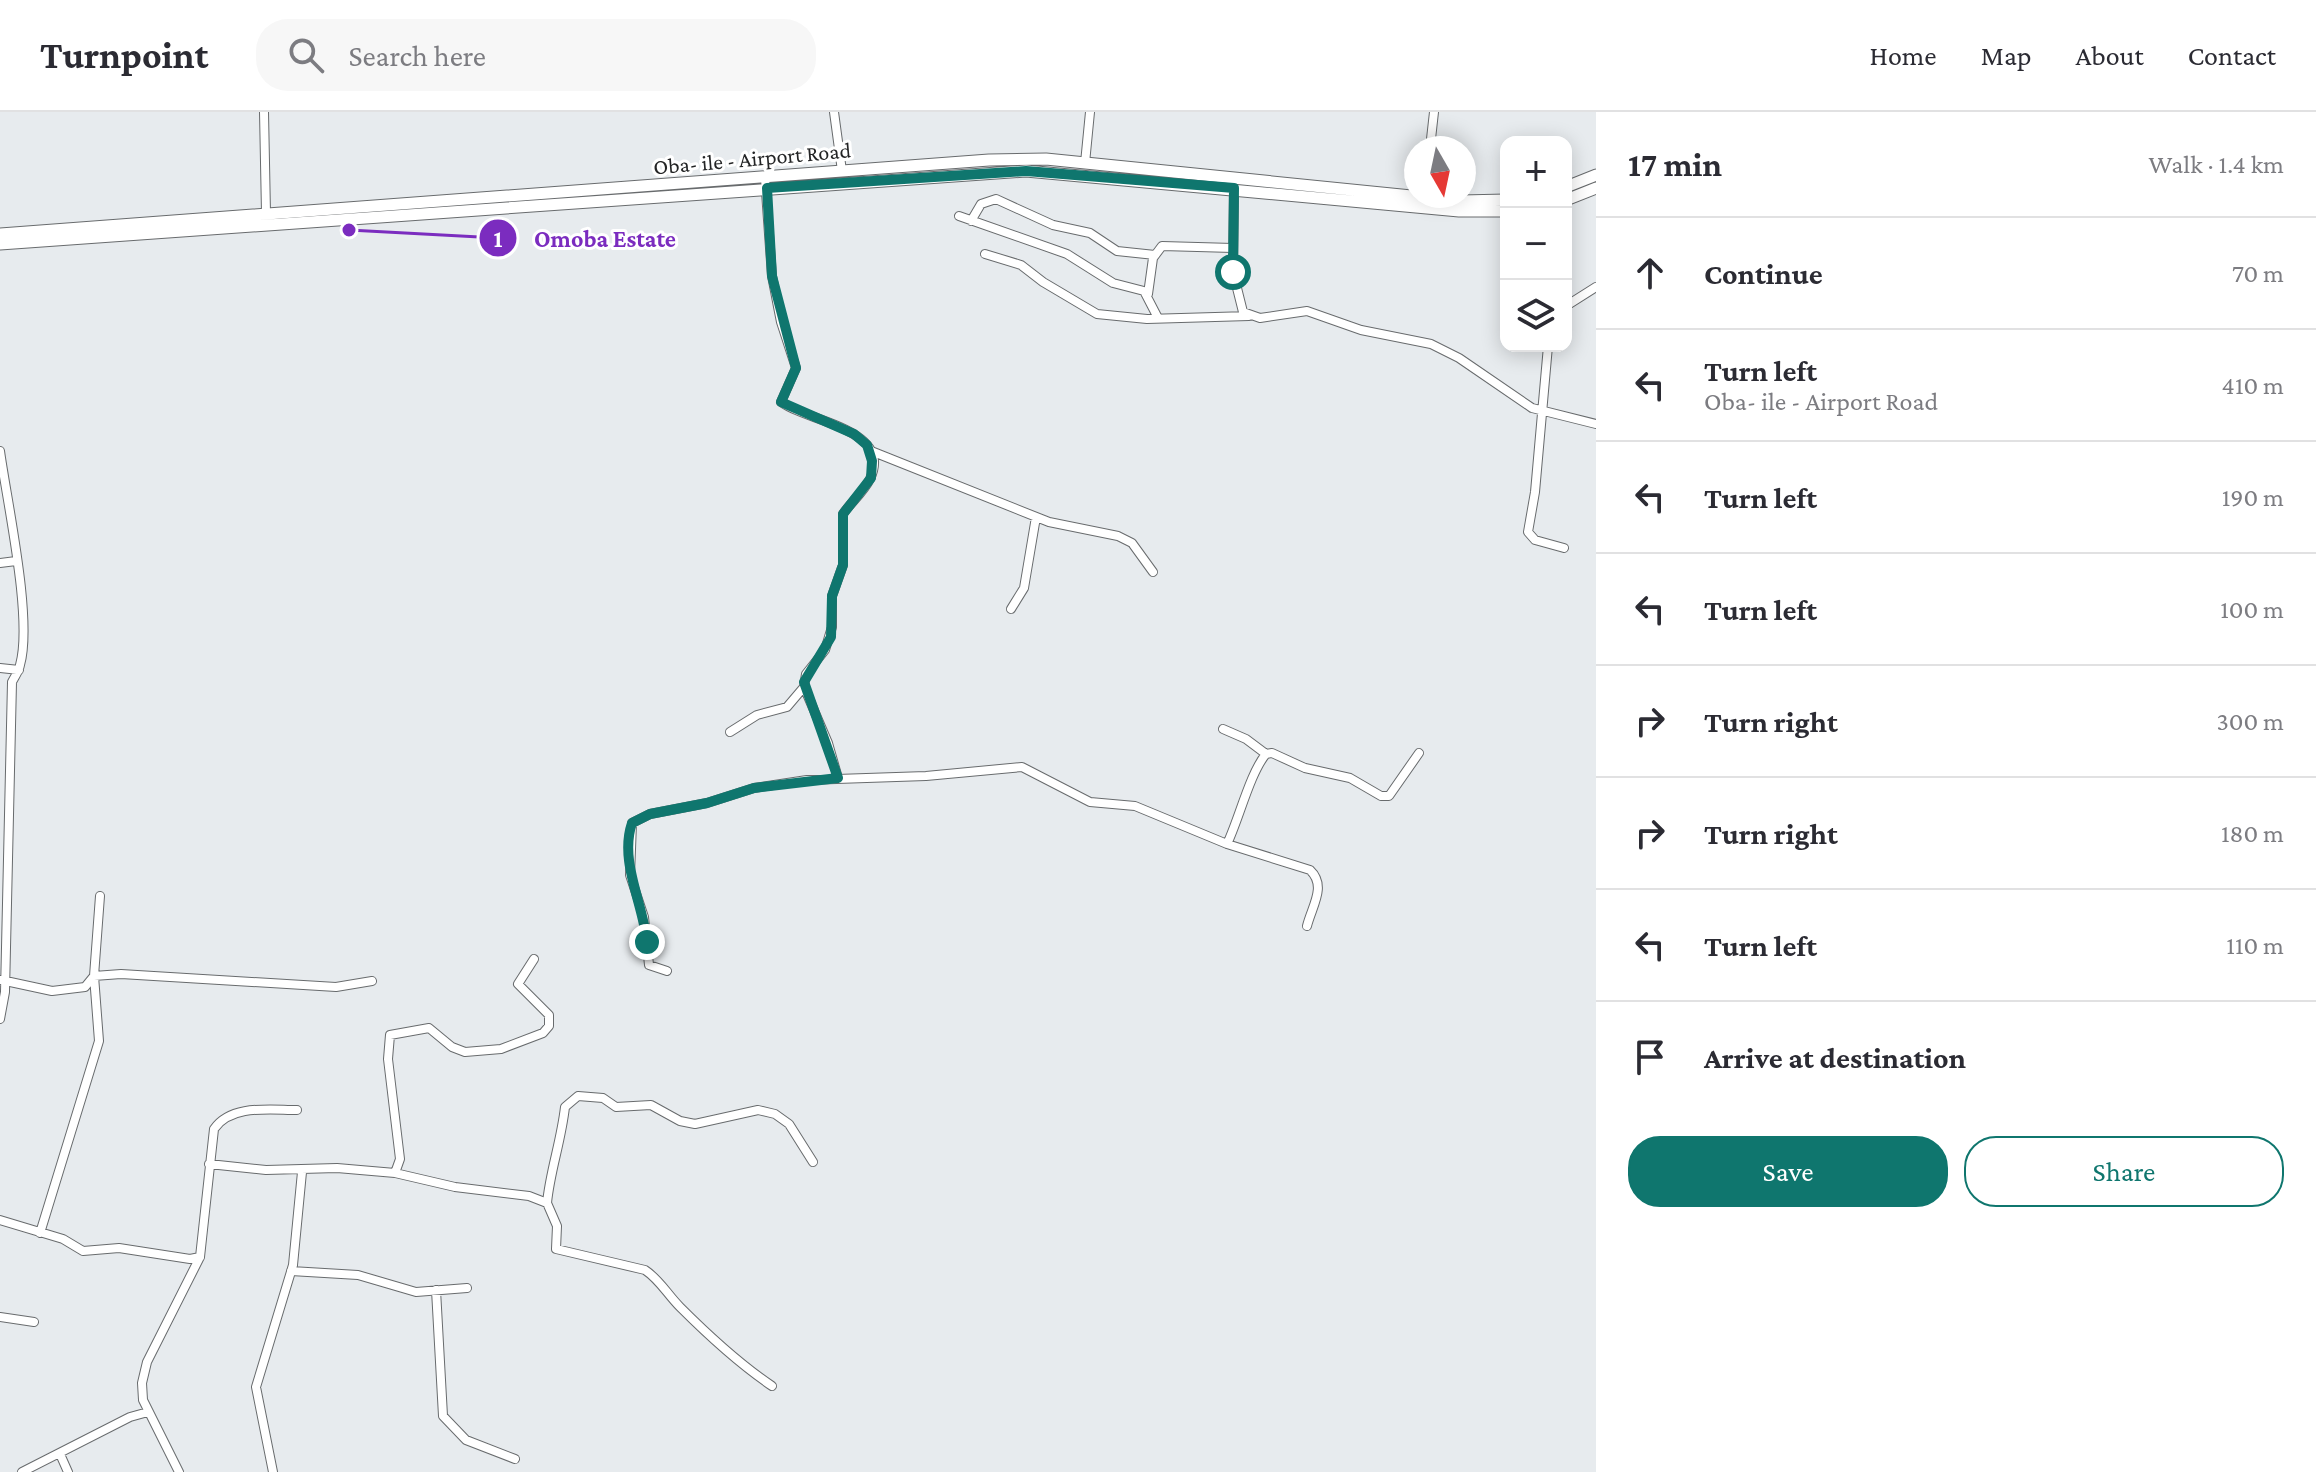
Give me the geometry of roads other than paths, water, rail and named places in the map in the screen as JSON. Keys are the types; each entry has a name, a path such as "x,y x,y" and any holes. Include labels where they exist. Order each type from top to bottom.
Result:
{"main road":[{"name":"Oba- ile - Airport Road","path":"766,183 842,171 989,160 1085,163 1459,211 1500,211"},
{"name":"Oba- ile - Airport Road","path":"0,244 766,183 1026,171 1373,198 1404,197"},
{"path":"1572,185 1596,175"},
{"path":"1572,198 1596,188"},
{"name":"Oba- ile - Airport Road","path":"1476,199 1500,200"},
{"name":"Oba- ile - Airport Road","path":"0,234 266,213 459,206"}],"street":[{"path":"264,112 266,213"},
{"path":"834,112 842,171"},
{"path":"1085,163 1090,112"},
{"path":"1431,136 1434,112"},
{"path":"766,183 772,276 796,368 781,402 854,434 871,451 1036,517 1132,543 1153,572"},
{"path":"1234,188 1233,248 1239,303 1250,316"},
{"path":"971,221 981,204 996,199 1053,225 1084,230 1117,251 1155,255"},
{"path":"959,216 1067,254 1113,283 1148,294"},
{"path":"1158,318 1148,294 1155,255 1167,243 1233,248"},
{"path":"985,254 1021,265 1097,314 1215,320 1307,311 1361,330 1431,344 1543,412 1596,424"},
{"path":"1572,302 1596,287"},
{"path":"1548,352 1528,532 1535,540 1564,548"},
{"path":"0,451 22,627 19,670 12,682 2,891 3,981 0,1019"},
{"path":"838,778 828,743 804,687 806,674 831,637 832,596 843,565 843,514 871,478 871,451"},
{"path":"1011,609 1024,588 1036,517"},
{"path":"0,563 16,561"},
{"path":"0,668 19,670"},
{"path":"730,732 757,715 783,709 804,687"},
{"path":"1223,729 1246,739 1266,754 1350,778 1381,796 1389,796 1419,753"},
{"path":"1227,844 1246,801 1255,768 1266,754"},
{"path":"667,971 649,965 644,917 630,875 632,823 650,814 707,803 754,788 838,778 926,776 1022,767 1090,802 1135,806 1227,844 1310,870 1317,877 1320,887 1307,926"},
{"path":"40,1233 99,1041 94,976 100,896"},
{"path":"395,1173 400,1159 388,1059 390,1035 429,1028 460,1050 486,1052 543,1033 549,1026 549,1015 518,984 534,959"},
{"path":"3,981 38,989 66,990 85,987 94,976 138,974 336,987 372,981"},
{"path":"772,1386 736,1362 645,1270 556,1249 557,1226 547,1203 549,1183 562,1142 565,1107 578,1096 603,1098 616,1107 651,1105 680,1121 695,1124 758,1110 775,1114 789,1124 813,1162"},
{"path":"179,1472 143,1400 147,1362 195,1268 214,1129 221,1120 252,1111 297,1110"},
{"path":"209,1164 302,1172 337,1168 395,1173 455,1187 529,1196 547,1203"},
{"path":"273,1472 256,1387 298,1239 302,1172"},
{"path":"0,1220 63,1239 83,1251 119,1248 195,1258"},
{"path":"291,1271 358,1275 410,1291 467,1288"},
{"path":"286,1286 304,1273"},
{"path":"436,1290 443,1416 466,1440 515,1459"},
{"path":"0,1317 34,1322"},
{"path":"130,1417 143,1400"},
{"path":"22,1472 130,1417 148,1412"},
{"path":"60,1454 68,1472"}],"place":[{"name":"Omoba Estate","path":"349,230"}]}
